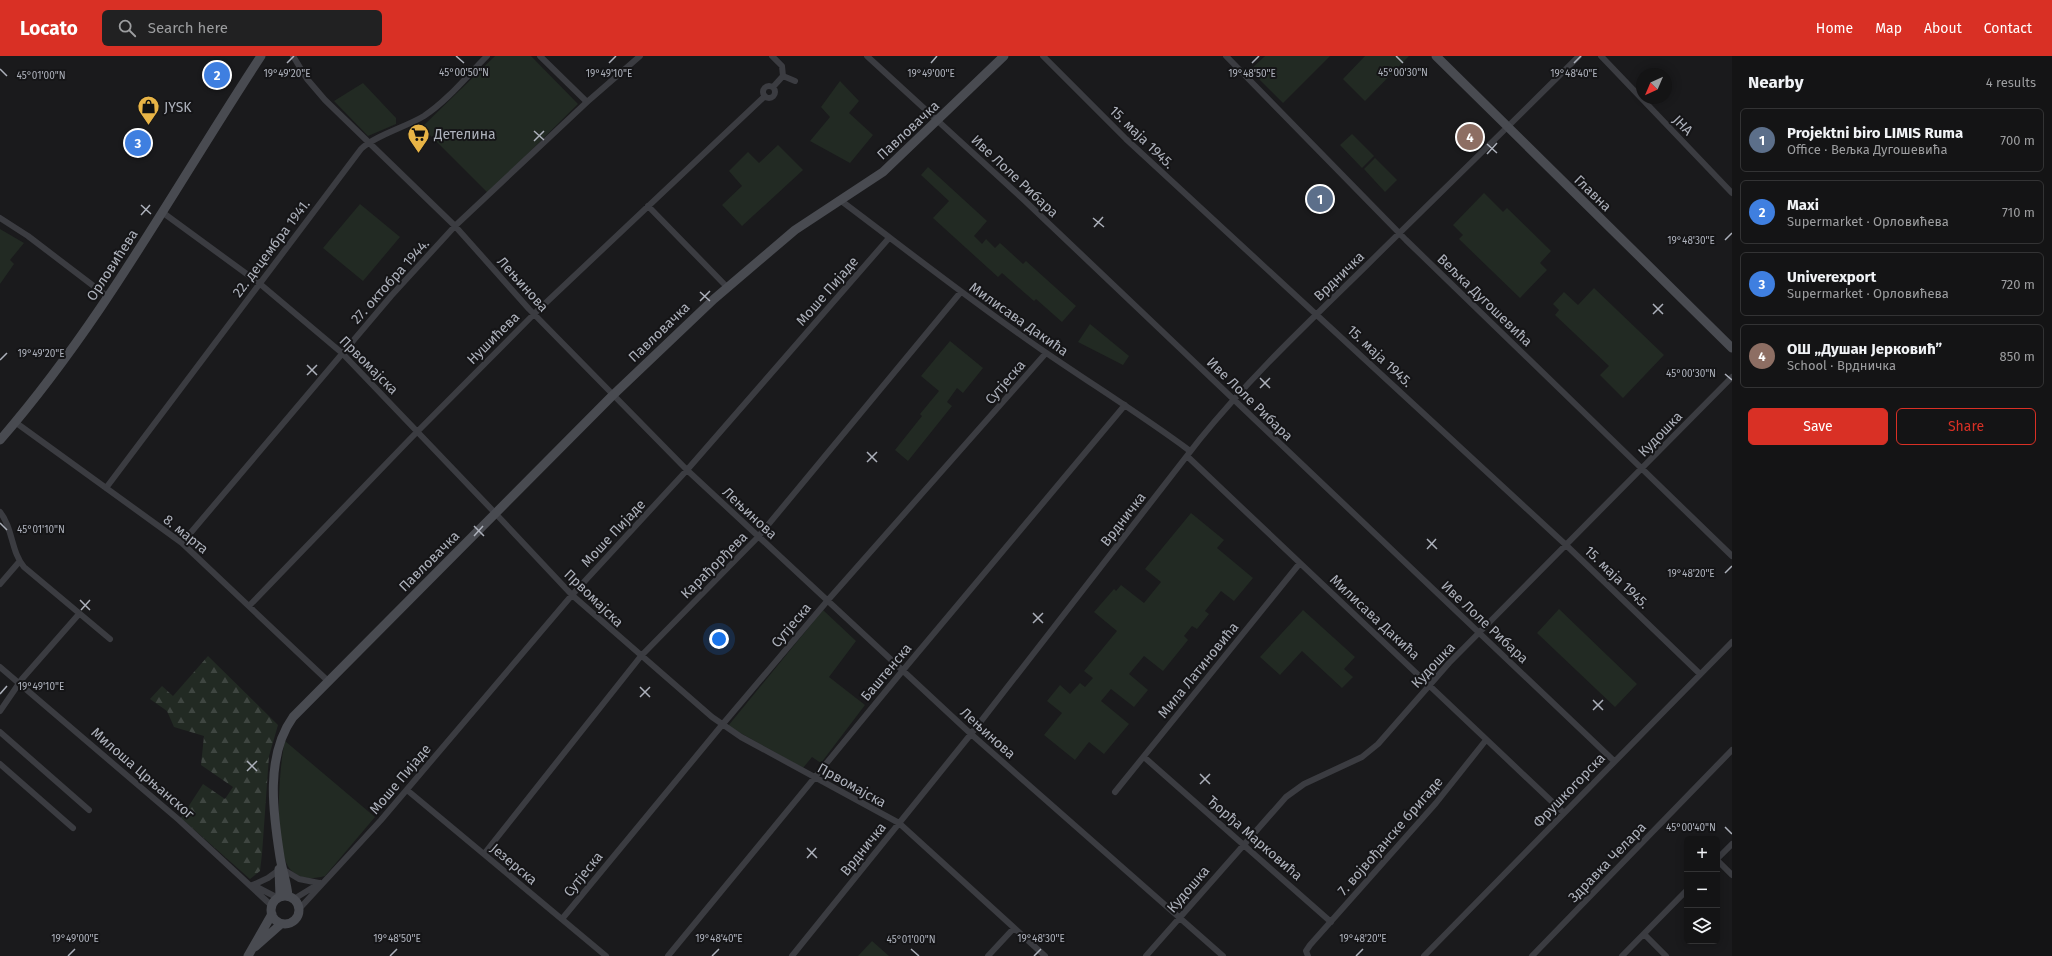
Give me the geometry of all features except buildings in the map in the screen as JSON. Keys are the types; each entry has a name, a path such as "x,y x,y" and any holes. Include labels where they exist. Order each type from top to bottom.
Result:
{"street":[{"name":"Орловићева","path":"0,440 63,361 108,297 261,56"},
{"name":"Лењинова","path":"293,56 307,79 325,100 455,226 534,314 612,396 687,470 971,734 1223,956"},
{"name":"22. децембра 1941.","path":"106,488 358,153 369,142 413,122 431,111 487,56"},
{"path":"540,56 587,102"},
{"name":"27. октобра 1944.","path":"182,543 342,353 455,226 587,102 640,56"},
{"path":"772,56 782,66 783,76 796,81"},
{"name":"Иве Лоле Рибара","path":"867,56 938,121 1614,761"},
{"name":"Павловачка","path":"280,924 275,920 280,902 281,867 275,815 274,789 280,743 292,717 612,396 727,287 795,230 883,172 938,121 1004,56"},
{"name":"15. маја 1945.","path":"1043,56 1126,139 1566,545 1700,674"},
{"name":"Вељка Дугошевића","path":"1226,56 1399,233 1732,556"},
{"name":"Главна","path":"1436,56 1732,348"},
{"name":"Врдничка","path":"792,956 971,734 1188,454 1233,400 1316,314 1508,128 1579,56"},
{"name":"ЈНА","path":"1601,56 1732,193"},
{"name":"Нушићева","path":"249,606 417,432 534,314 765,96 763,92 765,88 769,86 773,87 783,76"},
{"name":"Милисава Дакића","path":"840,200 960,293 1046,353 1125,405 1188,454 1300,563 1564,813"},
{"path":"648,206 727,287"},
{"name":"Првомајска","path":"162,212 259,283 342,353 572,595 722,725 814,778 899,824 1045,956"},
{"path":"0,218 28,236 108,297"},
{"name":"Моше Пијаде","path":"300,908 321,883 350,856 572,595 687,470 889,238"},
{"name":"Карађорђева","path":"484,854 641,656 758,537 960,293"},
{"name":"Сутјеска","path":"562,919 722,725 828,600 1046,353"},
{"name":"Кудошка","path":"1146,956 1244,844 1294,790 1351,763 1378,744 1429,685 1732,377"},
{"name":"Баштенска","path":"668,956 903,670 1125,405"},
{"name":"8. марта","path":"15,422 182,543 328,681"},
{"path":"0,512 7,524 19,562 110,639"},
{"path":"0,584 19,562"},
{"name":"Мила Латиновића","path":"1115,792 1300,563"},
{"path":"0,711 19,683 79,614"},
{"name":"Фрушкогорска","path":"1424,956 1732,642"},
{"name":"Милоша Црњанског","path":"0,667 179,820 251,884 280,902"},
{"path":"0,732 89,810"},
{"name":"7. војвођанске бригаде","path":"1308,956 1306,951 1310,945 1436,803 1486,740"},
{"name":"Здравка Челара","path":"1532,956 1732,750"},
{"name":"Ђорђа Марковића","path":"1144,757 1331,922"},
{"path":"0,764 73,828"},
{"name":"Језерска","path":"407,790 606,956"},
{"path":"1720,857 1732,844"},
{"path":"1720,863 1732,875"},
{"path":"251,884 268,878 281,867 300,879 321,883"},
{"name":"Моше Пијаде","path":"280,902 321,883"},
{"name":"Милоша Црњанског","path":"251,884 280,902"},
{"path":"1622,956 1684,893"},
{"path":"255,947 257,939 280,902"},
{"name":"Павловачка","path":"280,902 300,908"},
{"path":"248,956 255,947 280,924 293,923 298,916 300,908"},
{"path":"988,956 1014,928"},
{"path":"1644,934 1666,956"}],"green space":[{"path":"495,56 531,56 578,104 488,193 422,127"},
{"path":"1265,56 1330,56 1283,103 1250,70"},
{"path":"1365,56 1409,56 1365,101 1343,79"},
{"path":"840,81 859,101 849,113 873,135 850,163 810,141 830,117 821,107"},
{"path":"363,83 396,118 396,124 368,136 334,101"},
{"path":"1352,134 1374,156 1362,168 1340,145"},
{"path":"778,145 803,170 742,226 722,205 742,186 729,171 748,152 759,163"},
{"path":"1375,158 1397,180 1385,192 1364,169"},
{"path":"928,167 987,221 974,236 982,244 986,239 995,248 1000,243 1023,264 1026,261 1076,306 1062,322 1036,299 1034,301 1002,273 998,277 933,218 949,201 921,175"},
{"path":"1484,193 1503,212 1507,208 1551,251 1540,263 1547,270 1520,298 1459,239 1463,235 1453,225"},
{"path":"360,204 400,237 363,281 323,248"},
{"path":"0,229 24,243 10,260 14,264 0,284"},
{"path":"1594,288 1664,355 1623,398 1600,375 1609,366 1555,315 1559,310 1553,304 1564,292 1578,305"},
{"path":"1090,324 1129,356 1123,365 1078,342"},
{"path":"950,341 983,368 963,393 957,388 947,402 952,406 908,461 895,450 922,416 920,414 939,391 921,376"},
{"path":"1191,513 1224,540 1217,548 1253,578 1234,601 1221,591 1205,611 1209,614 1197,629 1192,626 1184,636 1188,640 1163,671 1144,656 1129,674 1148,690 1134,707 1111,689 1101,701 1129,724 1104,754 1089,742 1075,760 1044,735 1062,713 1047,701 1060,685 1070,694 1080,683 1085,687 1093,678 1084,671 1117,631 1094,612 1114,589 1116,591 1121,585 1144,603 1161,582 1145,569"},
{"path":"1559,609 1637,684 1615,707 1537,633"},
{"path":"823,610 856,641 829,677 865,705 821,763 812,757 803,768 728,726"},
{"path":"1303,610 1355,657 1344,669 1353,677 1342,688 1302,651 1280,675 1260,657"},
{"path":"208,656 278,725 269,756 260,871 250,879 181,818 203,784 225,799 233,787 201,765 204,736 174,727 167,711 150,699 162,686 173,696"},
{"path":"285,741 375,817 325,876 308,878 297,875 286,863 282,849 279,810 279,789"},
{"path":"872,941 889,956 858,956"}],"place":[{"name":"Maxi","path":"217,75"},
{"name":"JYSK","path":"148,126"},
{"name":"ОШ „Душан Јерковић”","path":"1470,137"},
{"name":"Univerexport","path":"138,143"},
{"name":"Детелина","path":"419,154"},
{"name":"Projektni biro LIMIS Ruma","path":"1320,199"}]}
